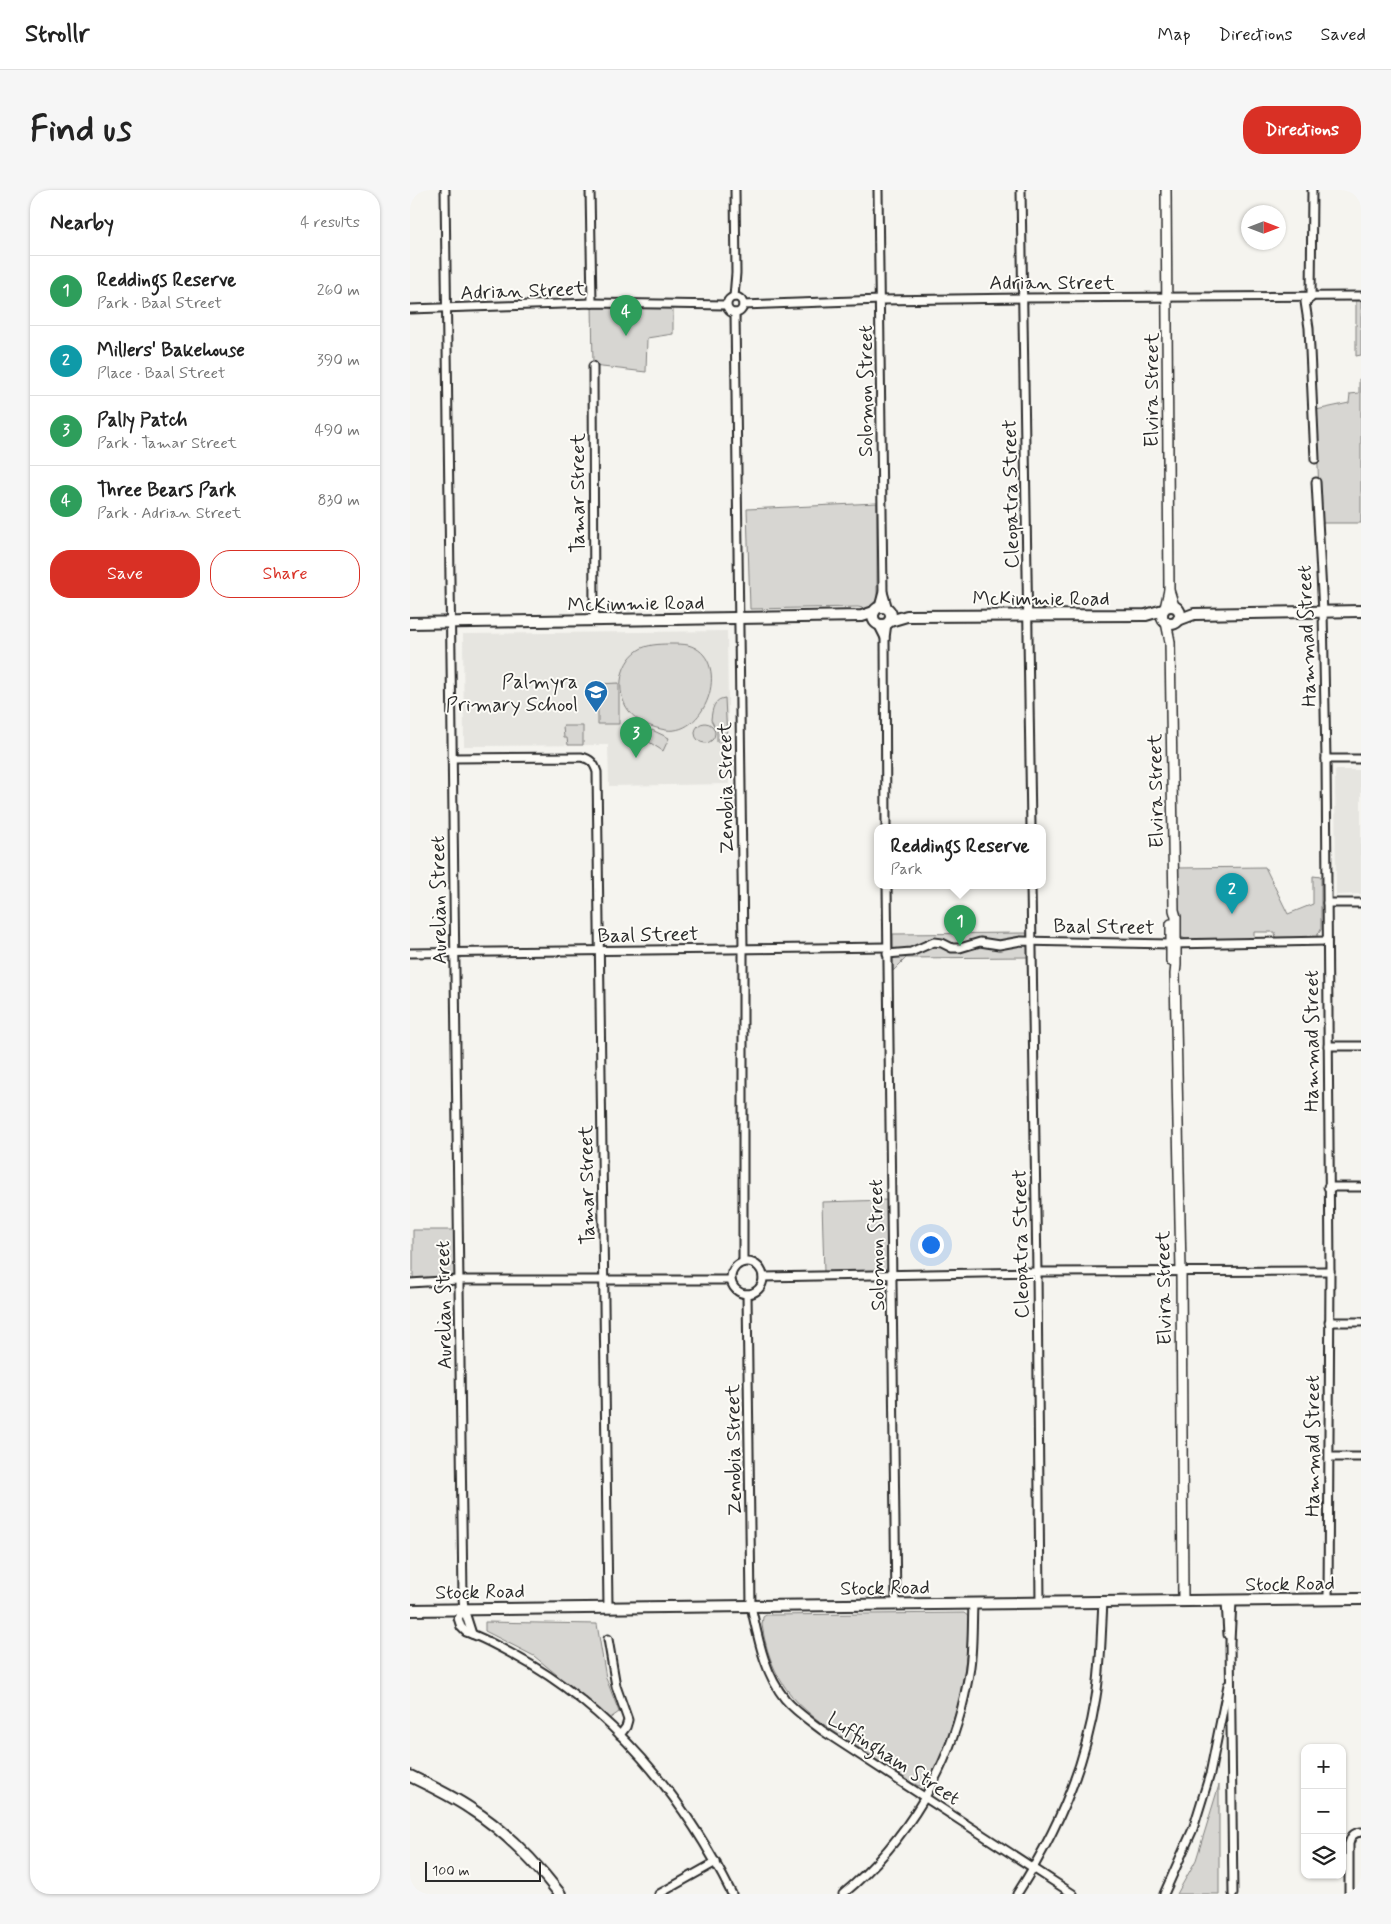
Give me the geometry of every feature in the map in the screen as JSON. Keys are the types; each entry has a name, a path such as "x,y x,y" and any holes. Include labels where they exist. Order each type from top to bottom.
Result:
{"main road":[{"path":"1170,615 1361,611"},
{"name":"McKimmie Road","path":"410,624 862,616 1170,615"},
{"name":"Stock Road","path":"410,1610 1361,1599"},
{"path":"410,1776 472,1810 496,1828 530,1858 560,1894"},
{"path":"410,1783 444,1800 492,1832 535,1873 552,1894"}],"street":[{"name":"Aurelian Street","path":"445,190 458,1280 464,1609 472,1634 529,1663 591,1710 620,1735"},
{"path":"590,190 592,303"},
{"path":"734,297 736,274 735,190"},
{"name":"Solomon Street","path":"878,190 881,300 886,824"},
{"name":"Cleopatra Street","path":"1021,190 1030,824"},
{"name":"Elvira Street","path":"1166,190 1174,910 1171,916 1173,944 1171,965 1174,974 1181,1271 1183,1601"},
{"path":"1312,190 1311,298 1305,302 1309,328 1315,459"},
{"name":"Adrian Street","path":"743,305 881,300 1168,297 1311,298 1361,296"},
{"path":"734,297 740,298 743,305 740,312 735,314 729,311 726,305 728,300 734,297"},
{"name":"Adrian Street","path":"410,309 592,303 726,305"},
{"name":"Zenobia Street","path":"735,314 743,948 744,1262"},
{"name":"Tamar Street","path":"593,366 594,621"},
{"name":"Hammad Street","path":"1316,482 1324,612 1326,759 1330,1271 1328,1600"},
{"name":"Tamar Street","path":"452,758 581,757 589,759 594,764 597,772 608,1607"},
{"path":"1326,759 1361,759"},
{"name":"Solomon Street","path":"887,889 896,1604"},
{"name":"Cleopatra Street","path":"1031,889 1040,1603"},
{"path":"1327,903 1361,903"},
{"name":"Baal Street","path":"410,953 743,948 911,952 934,942 942,943 952,948 960,948 980,942 999,945 1032,941 1173,944 1326,941"},
{"path":"1328,1046 1361,1046"},
{"path":"1328,1187 1361,1187"},
{"path":"744,1262 758,1266 763,1277 760,1288 755,1292 747,1294 735,1290 730,1280 734,1268 744,1262"},
{"path":"763,1277 1037,1272 1330,1271"},
{"path":"410,1283 458,1280 730,1280"},
{"name":"Zenobia Street","path":"747,1294 751,1606"},
{"path":"1330,1322 1361,1322"},
{"path":"1330,1457 1361,1457"},
{"path":"1229,1601 1233,1894"},
{"path":"1017,1894 1034,1868 1063,1810 1084,1748 1096,1698 1103,1602"},
{"path":"843,1894 884,1855 908,1825 925,1798 942,1762 962,1708 968,1682 973,1604"},
{"name":"Luffingham Street","path":"751,1606 767,1668 785,1699 801,1715 1073,1894"},
{"path":"608,1639 616,1686 628,1720 620,1735 649,1766 674,1797 716,1862 732,1894"},
{"path":"1164,1894 1193,1829 1205,1792 1230,1676"},
{"path":"1349,1894 1350,1836 1355,1832 1361,1832"},
{"path":"659,1894 716,1862"}],"shaded area":[{"path":"1356,300 1361,300 1361,355 1356,356"},
{"path":"592,303 673,303 673,334 647,338 646,372 593,366"},
{"path":"1359,379 1361,379 1361,523 1320,523 1316,410 1349,403 1350,394 1359,393"},
{"path":"877,503 877,601 874,602 872,607 868,609 858,607 750,609 747,509"},
{"name":"Palmyra Primary School","path":"727,631 729,784 609,786 608,745 464,746 463,634"},
{"path":"657,644 682,644 701,652 709,664 711,679 709,694 703,709 693,721 681,729 666,730 656,728 632,715 624,703 621,686 624,668 635,653 642,648"},
{"path":"619,683 619,724 598,724 598,684"},
{"path":"725,698 727,739 724,744 717,742 717,731 711,720 714,705 718,700"},
{"path":"705,723 712,726 715,733 712,740 705,743 698,740 695,733 698,726"},
{"path":"563,726 583,726 583,745 568,745 567,738 564,738"},
{"path":"652,730 669,738 663,751 646,740"},
{"path":"1335,770 1361,770 1361,894 1336,895"},
{"path":"1265,867 1288,914 1313,904 1313,876 1321,877 1321,930 1316,937 1276,939 1275,932 1254,932 1254,939 1187,940 1180,936 1178,932 1177,868"},
{"path":"1027,933 1028,957 906,958 893,971 893,934"},
{"path":"888,1200 888,1267 882,1271 824,1273 822,1202"},
{"path":"413,1230 458,1230 458,1280 413,1283"},
{"path":"964,1613 969,1617 966,1661 953,1724 938,1764 928,1784 919,1786 913,1784 831,1729 799,1704 786,1688 776,1671 767,1650 762,1625 763,1617 766,1615"},
{"path":"485,1622 597,1624 606,1678 619,1712 609,1719 534,1656 485,1631"},
{"path":"1219,1785 1219,1894 1177,1894 1196,1860"}],"place":[{"name":"Three Bears Park","path":"626,336"},
{"name":"Palmyra Primary School","path":"596,713"},
{"name":"Pally Patch","path":"636,758"},
{"name":"Millers' Bakehouse","path":"1232,914"},
{"name":"Reddings Reserve","path":"960,946"}]}
